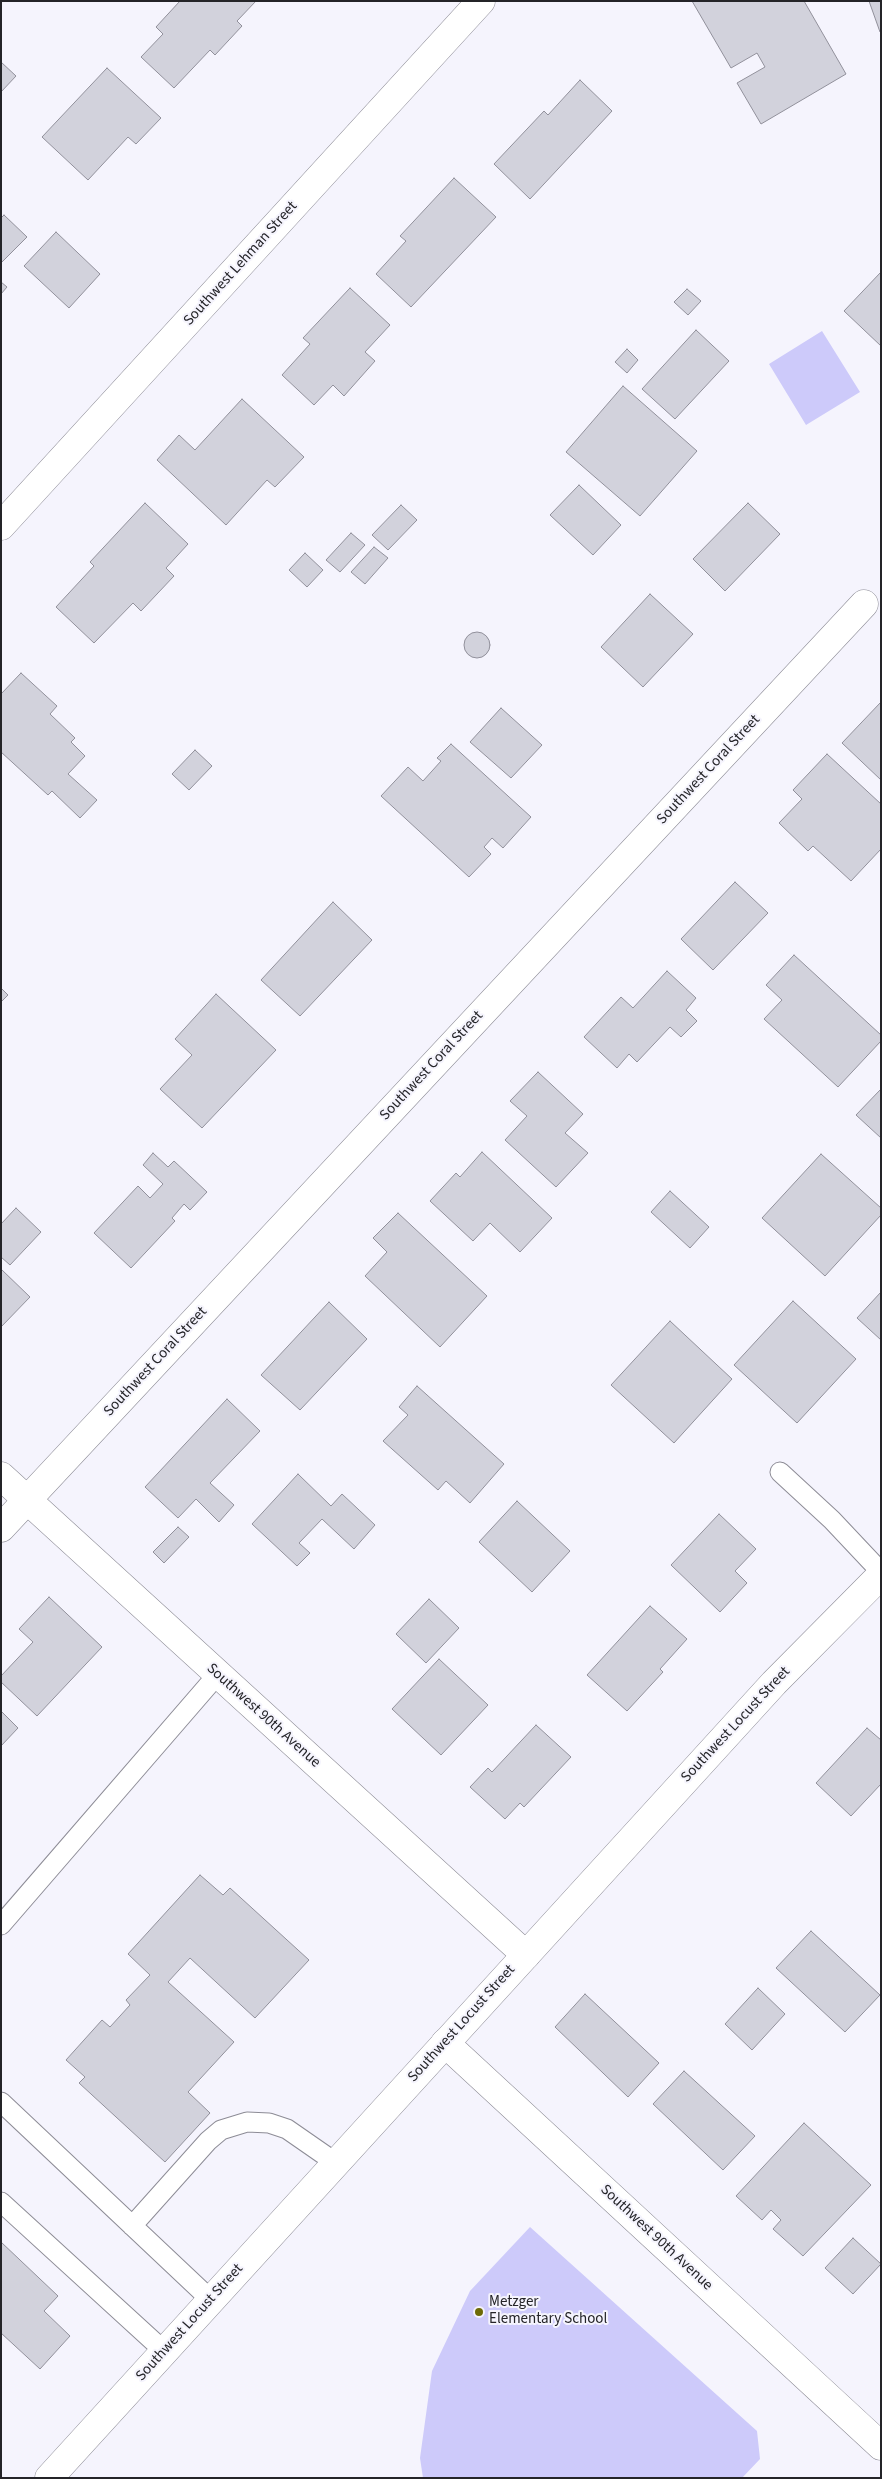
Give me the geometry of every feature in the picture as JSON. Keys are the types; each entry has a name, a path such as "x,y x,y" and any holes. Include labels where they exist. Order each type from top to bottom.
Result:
{"street":[{"name":"Southwest Lehman Street","path":"1,526 481,1"},
{"name":"Southwest Coral Street","path":"1,1528 864,604"},
{"name":"Southwest 90th Avenue","path":"1,1476 526,1955"},
{"name":"Southwest Locust Street","path":"49,2478 774,1683 881,1573"},
{"name":"Southwest 90th Avenue","path":"445,2042 876,2432"}],"lane":[{"path":"780,1472 832,1520 881,1573"},
{"path":"1,1925 218,1674"},
{"path":"1,2102 211,2300"},
{"path":"132,2226 208,2141 221,2130 247,2122 268,2123 287,2129 336,2163"},
{"path":"1,2202 164,2351"}],"shaded area":[{"path":"822,331 860,392 806,425 769,364"},
{"path":"530,2227 757,2431 760,2459 742,2478 423,2478 420,2458 432,2371 470,2291"}],"building":[{"path":"180,1 256,1 237,21 242,26 215,55 210,50 174,88 141,57 163,34 156,27"},
{"path":"692,1 804,1 846,74 761,124 737,83 765,67 757,53 731,68"},
{"path":"869,1 881,1 881,32 880,32"},
{"path":"1,62 16,76 1,92"},
{"path":"107,68 161,118 136,144 128,137 88,180 42,137"},
{"path":"580,80 612,111 530,199 494,164 544,111 548,115"},
{"path":"454,178 496,217 411,307 376,274 406,241 400,236"},
{"path":"4,215 27,237 1,263 1,218"},
{"path":"56,232 100,274 69,308 24,266"},
{"path":"881,272 881,346 844,311"},
{"path":"1,282 7,287 1,294"},
{"path":"350,288 390,325 365,352 375,361 344,396 333,385 314,405 282,375 310,344 303,338"},
{"path":"687,289 701,301 688,315 674,302"},
{"path":"696,330 729,361 675,419 642,389"},
{"path":"627,349 638,360 627,373 615,362"},
{"path":"623,386 697,451 640,516 566,452"},
{"path":"242,399 304,457 275,487 267,480 226,525 157,460 179,435 195,450"},
{"path":"579,485 621,525 593,555 550,515"},
{"path":"145,503 188,544 166,568 174,576 141,611 133,603 94,643 56,607 94,566 90,562"},
{"path":"748,503 780,534 725,591 693,559"},
{"path":"401,505 417,520 388,550 372,535"},
{"path":"351,533 365,545 340,572 326,560"},
{"path":"374,547 388,558 365,584 351,572"},
{"path":"305,553 323,570 307,587 289,570"},
{"path":"650,594 693,634 643,687 601,647"},
{"path":"477,632 486,636 490,645 486,654 477,658 468,654 464,645 468,636"},
{"path":"21,673 57,706 50,714 75,738 71,742 85,756 68,774 97,800 80,818 52,791 48,795 1,752 1,694"},
{"path":"881,702 881,780 842,743"},
{"path":"501,708 542,745 511,778 470,742"},
{"path":"451,744 531,817 503,848 492,838 484,847 491,854 469,877 381,796 408,767 423,781 441,761 437,758"},
{"path":"195,750 212,766 189,790 172,774"},
{"path":"827,754 881,804 881,849 851,881 813,846 808,851 779,823 802,799 793,790"},
{"path":"735,882 768,913 713,970 681,939"},
{"path":"333,902 372,940 300,1016 261,980"},
{"path":"794,955 881,1035 881,1041 838,1087 764,1019 782,1000 766,985"},
{"path":"667,971 696,998 686,1010 697,1021 681,1037 670,1027 637,1062 629,1054 617,1068 584,1037 621,997 633,1008"},
{"path":"1,988 8,995 1,1002"},
{"path":"216,994 276,1050 202,1128 160,1089 192,1055 175,1039"},
{"path":"538,1072 583,1114 565,1133 588,1153 556,1187 505,1140 527,1116 510,1101"},
{"path":"881,1089 881,1138 856,1115"},
{"path":"482,1152 552,1218 520,1252 490,1223 473,1241 430,1201 456,1173 460,1177"},
{"path":"153,1153 168,1167 174,1161 207,1192 190,1210 184,1204 172,1218 175,1221 131,1268 94,1233 138,1186 150,1198 163,1184 143,1165"},
{"path":"821,1154 881,1208 881,1215 825,1276 762,1218"},
{"path":"670,1191 709,1227 690,1248 651,1212"},
{"path":"16,1208 41,1232 10,1265 1,1257 1,1224"},
{"path":"398,1213 487,1296 440,1347 365,1276 387,1252 373,1238"},
{"path":"1,1269 30,1297 1,1327"},
{"path":"881,1292 881,1340 857,1318"},
{"path":"793,1301 856,1359 797,1423 734,1365"},
{"path":"329,1302 367,1339 300,1410 261,1375"},
{"path":"670,1321 732,1379 674,1443 611,1385"},
{"path":"417,1386 504,1464 470,1503 446,1481 438,1490 383,1441 408,1415 399,1407"},
{"path":"227,1399 260,1431 210,1483 234,1505 219,1522 196,1499 178,1518 145,1487"},
{"path":"298,1474 331,1506 342,1494 375,1525 354,1549 322,1519 299,1543 310,1553 297,1566 252,1524"},
{"path":"517,1501 570,1551 532,1592 479,1542"},
{"path":"719,1514 756,1549 735,1571 747,1583 720,1612 671,1565"},
{"path":"178,1527 189,1537 164,1563 153,1552"},
{"path":"49,1597 102,1647 37,1716 1,1682 1,1676 33,1642 19,1629"},
{"path":"429,1599 459,1628 426,1663 396,1634"},
{"path":"650,1606 687,1639 660,1669 663,1672 627,1711 587,1675"},
{"path":"439,1659 488,1705 441,1755 392,1709"},
{"path":"1,1711 18,1728 1,1746"},
{"path":"536,1725 571,1757 524,1807 520,1803 505,1819 470,1787 488,1768 492,1772"},
{"path":"867,1728 881,1740 881,1784 851,1816 816,1783"},
{"path":"200,1875 223,1895 230,1888 309,1960 255,2018 190,1958 168,1982 234,2042 188,2092 210,2113 165,2162 79,2083 85,2077 66,2060 102,2020 110,2027 130,2005 126,2000 150,1975 128,1954"},
{"path":"811,1931 880,1995 845,2032 776,1968"},
{"path":"758,1988 785,2014 752,2050 725,2024"},
{"path":"585,1994 659,2063 628,2097 555,2027"},
{"path":"684,2071 755,2136 723,2170 653,2104"},
{"path":"804,2123 871,2185 803,2256 773,2229 781,2220 771,2210 762,2220 736,2196"},
{"path":"853,2238 881,2264 853,2294 825,2268"},
{"path":"1,2242 58,2296 44,2311 70,2336 40,2369 1,2333"}],"place":[{"name":"Metzger Elementary School","path":"479,2312"}]}
